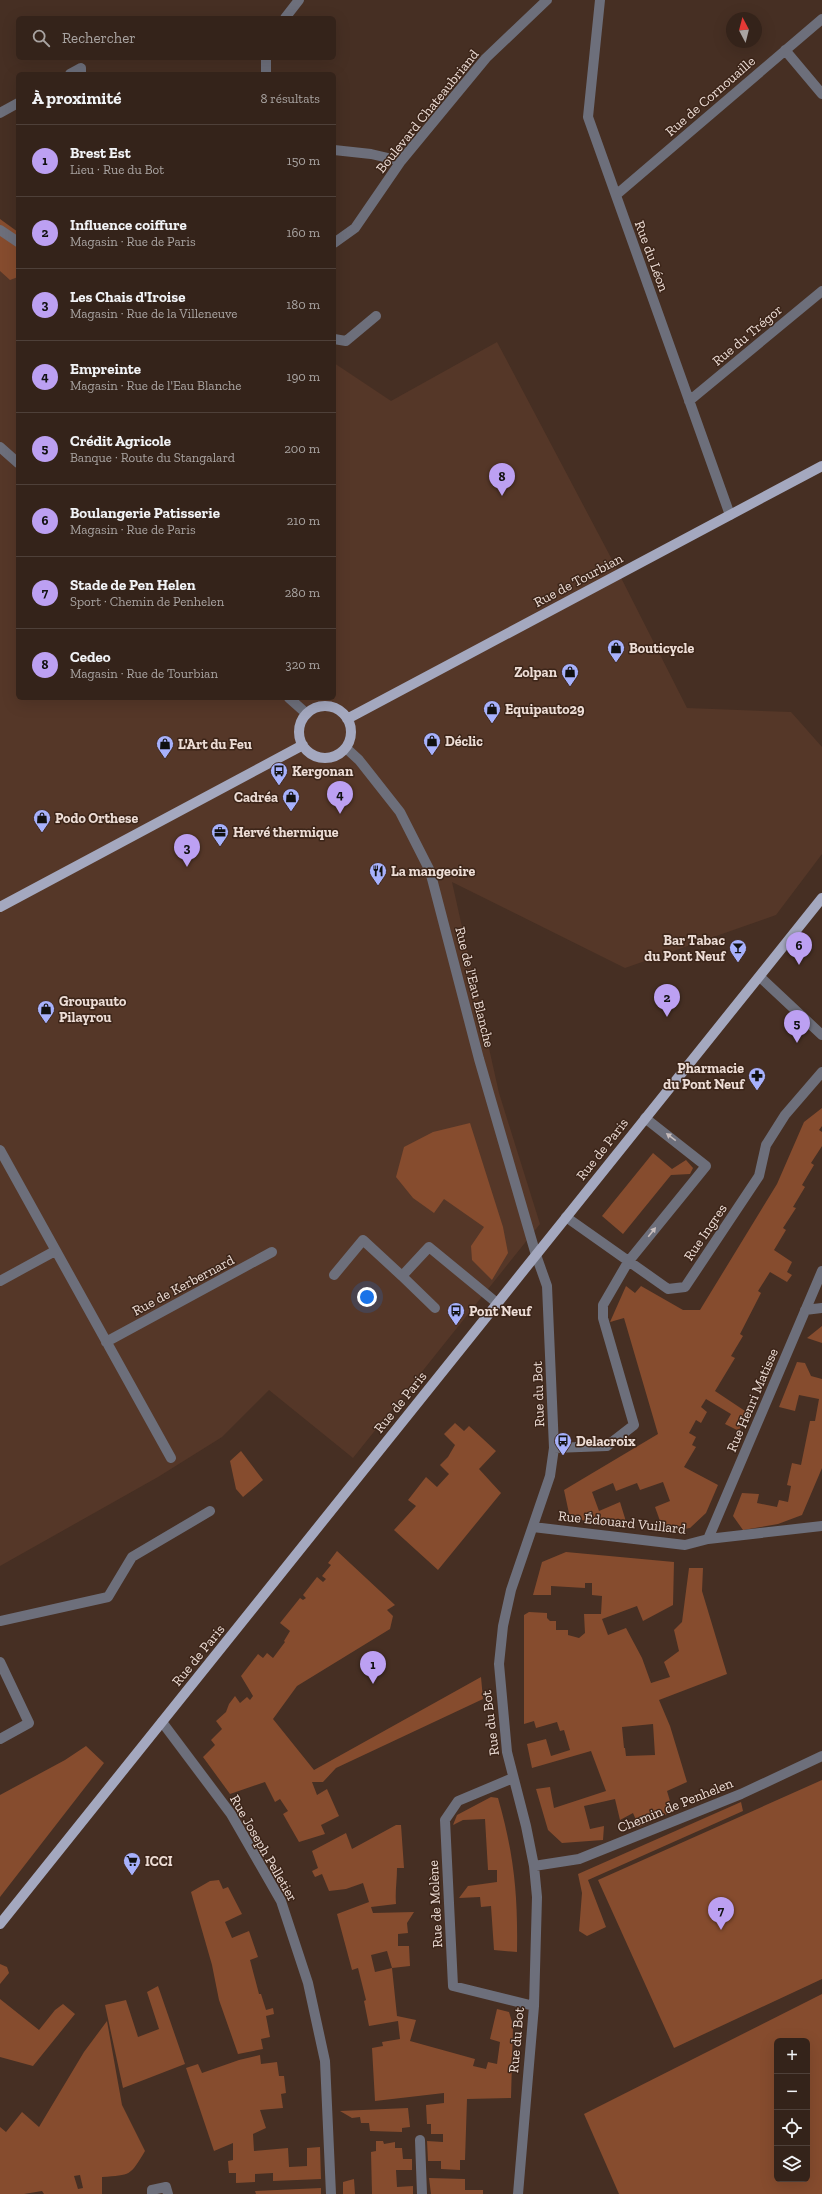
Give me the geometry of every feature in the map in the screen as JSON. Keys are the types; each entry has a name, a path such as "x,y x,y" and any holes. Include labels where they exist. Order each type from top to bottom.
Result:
{"main road":[{"name":"Rue de Tourbian","path":"348,719 822,466"},
{"path":"325,706 338,710 348,719 351,727 351,736 346,748 334,756 327,758 313,755 303,745 300,729 307,714 313,710 325,706"},
{"path":"0,907 303,745"},
{"name":"Rue de Paris","path":"0,1924 644,1118 760,977 822,898"}],"street":[{"path":"287,16 300,0"},
{"name":"Boulevard Chateaubriand","path":"336,242 355,228 401,161 486,58 547,0"},
{"name":"Rue du Léon","path":"600,0 588,117 730,515"},
{"name":"Rue de Cornouaille","path":"616,195 822,19"},
{"path":"785,50 822,94"},
{"path":"266,60 266,72"},
{"path":"74,72 81,68 81,72"},
{"path":"0,113 16,104"},
{"path":"336,150 371,154 401,161"},
{"path":"0,230 16,241"},
{"name":"Rue du Trégor","path":"689,401 822,291"},
{"path":"336,339 346,341 376,316"},
{"path":"0,447 16,461"},
{"path":"292,700 307,714"},
{"name":"Rue de l'Eau Blanche","path":"346,748 359,760 400,812 430,871 479,1059 536,1255"},
{"path":"760,977 822,1035"},
{"name":"Rue Ingres","path":"566,1217 668,1289 686,1287 759,1176 766,1145 785,1115 822,1072"},
{"path":"554,1448 607,1446 634,1425 629,1402 603,1318 603,1306 628,1262 706,1166 644,1118"},
{"path":"0,1150 171,1458"},
{"path":"334,1275 363,1240 435,1308"},
{"path":"402,1276 430,1246 497,1303"},
{"path":"0,1281 55,1251"},
{"name":"Rue de Kerbernard","path":"106,1342 272,1252"},
{"name":"Rue du Bot","path":"518,2194 534,2006 537,1897 534,1866 526,1826 507,1752 499,1664 502,1626 511,1590 550,1476 554,1448 547,1286 536,1255"},
{"name":"Rue Henri Matisse","path":"708,1539 822,1271"},
{"path":"805,1310 822,1308"},
{"path":"0,1621 108,1597 132,1557 210,1511"},
{"name":"Rue Édouard Vuillard","path":"533,1527 685,1545 708,1539 822,1526"},
{"path":"0,1662 29,1724 0,1739"},
{"name":"Rue Joseph Pelletier","path":"162,1722 231,1814 281,1901 308,1983 325,2061 331,2194"},
{"name":"Chemin de Penhelen","path":"534,1866 579,1859 741,1794 822,1756"},
{"name":"Rue de Molène","path":"513,1778 458,1801 445,1820 453,1986 534,2006"},
{"path":"420,2140 422,2194"},
{"path":"152,2194 152,2190 166,2187 168,2194"}],"shaded area":[{"path":"0,219 16,231 16,278 10,280 0,271"},
{"name":"Kergonan","path":"0,248 16,258 16,700 336,700 336,364 391,401 497,342 608,552 687,708 791,712 822,747 822,854 776,915 625,968 452,882 499,1093 540,1224 353,1458 269,1390 222,1437 158,1477 0,1566"},
{"path":"822,1108 822,1126 819,1130 822,1132 822,1146 811,1163 814,1165 802,1185 805,1187 793,1207 796,1208 783,1228 786,1230 774,1250 792,1262 787,1272 792,1275 787,1282 770,1272 758,1291 761,1293 740,1334 743,1336 731,1356 735,1358 715,1391 745,1411 739,1431 725,1424 731,1414 706,1399 701,1407 707,1412 701,1423 696,1420 689,1433 696,1437 692,1445 696,1447 684,1467 718,1485 706,1513 690,1528 664,1532 655,1507 670,1501 663,1482 640,1490 637,1483 616,1491 613,1483 592,1492 599,1511 620,1502 628,1528 570,1518 564,1490 658,1434 624,1318 610,1322 626,1286 635,1293 641,1286 683,1310 700,1310 777,1184 804,1122"},
{"path":"470,1123 503,1227 508,1253 492,1280 472,1260 471,1246 484,1227 444,1199 434,1213 413,1198 396,1177 404,1147 433,1132"},
{"path":"653,1153 672,1169 686,1160 693,1168 690,1174 671,1175 623,1234 602,1216"},
{"path":"822,1326 822,1343 807,1338"},
{"path":"797,1362 805,1363 811,1376 822,1379 822,1468 802,1515 778,1524 743,1530 733,1516 742,1493 759,1494 757,1503 777,1507 779,1500 788,1502 791,1486 787,1485 792,1463 801,1465 810,1421 815,1421 819,1399 799,1395 795,1411 779,1407"},
{"path":"455,1423 464,1431 469,1426 496,1451 479,1469 501,1493 438,1570 394,1530 416,1506 408,1500 426,1477 437,1487 449,1474 440,1465 448,1457 455,1445 444,1434"},
{"path":"241,1451 263,1480 243,1497 236,1489 230,1461"},
{"path":"337,1551 395,1605 387,1610 393,1616 390,1629 297,1686 273,1719 314,1770 481,1677 483,1699 336,1768 323,1782 312,1782 317,1795 327,1789 339,1816 321,1825 325,1834 299,1842 283,1814 288,1811 280,1799 275,1802 265,1782 230,1794 203,1757 215,1745 211,1740 222,1729 216,1721 226,1712 229,1704 235,1696 240,1703 247,1697 250,1700 253,1696 241,1676 258,1654 263,1658 267,1653 273,1658 285,1642 284,1641 290,1631 280,1623 300,1598 303,1600 306,1598 303,1595 317,1577 323,1582 326,1579 322,1576 331,1565 328,1563"},
{"path":"566,1552 674,1562 673,1605 643,1621 637,1606 602,1619 608,1635 626,1628 642,1658 651,1683 670,1677 664,1662 679,1651 674,1630 682,1622 689,1568 703,1568 702,1591 727,1674 659,1700 670,1726 687,1782 667,1791 673,1811 639,1827 633,1813 620,1820 615,1799 584,1806 590,1829 604,1826 603,1840 562,1843 548,1830 536,1789 550,1787 554,1808 606,1791 591,1751 532,1768 527,1744 546,1739 551,1756 570,1750 564,1730 560,1731 557,1722 536,1728 534,1721 524,1724 524,1615 529,1612 547,1613 547,1618 550,1621 556,1621 556,1630 568,1630 568,1635 579,1638 585,1633 584,1614 601,1614 602,1596 592,1595 592,1583 585,1583 585,1588 551,1586 551,1595 533,1595 542,1562","holes":["653,1724 655,1755 626,1756 622,1727"]},
{"path":"86,1746 104,1763 0,1897 0,1795 65,1760"},
{"path":"822,1780 822,1979 674,2048 598,1880"},
{"path":"491,1797 498,1798 508,1838 516,1893 517,1952 494,1950 491,1906 481,1907 480,1897 459,1898 468,1886 497,1882 497,1870 488,1870 485,1819 463,1820 453,1825 457,1815"},
{"path":"741,1802 743,1811 588,1880 606,1927 587,1936 579,1931 582,1893 578,1874"},
{"path":"396,1825 401,1825 404,1868 397,1868 396,1904 371,1907 373,1913 414,1912 407,1923 408,1933 398,1934 398,1946 409,1946 410,1966 392,1968 397,2016 416,2020 410,2041 475,2059 473,2066 486,2069 488,2062 497,2064 500,2042 490,2039 497,2009 509,2012 513,2025 511,2098 467,2099 465,2160 460,2160 460,2170 441,2169 441,2161 428,2161 427,2141 443,2142 443,2134 431,2134 431,2124 427,2124 426,2105 444,2103 444,2093 375,2101 372,2048 383,2046 382,2042 400,2039 398,2021 369,2026 364,2001 366,2000 358,1968 352,1970 337,1914 369,1902 363,1883 346,1889 329,1891 322,1874 315,1877 312,1871 318,1868 312,1851 346,1833 352,1849","holes":["387,1951 392,1968 375,1972 371,1955"]},
{"path":"219,1880 223,1889 228,1887 242,1914 225,1922 232,1938 249,1931 258,1957 250,1960 259,1994 261,1994 266,2010 273,2008 274,2014 266,2016 270,2037 261,2039 263,2049 238,2054 219,2000 212,1965 191,1892 210,1881"},
{"path":"0,1964 7,1967 9,1973 0,1984"},
{"path":"158,1986 185,2064 123,2088 105,2005 126,2000 138,2037 159,2029 147,1992"},
{"path":"822,1994 822,2194 619,2194 584,2114"},
{"path":"0,1999 39,2030 55,2010 63,2004 75,2014 33,2066 0,2057"},
{"path":"107,2021 122,2105 145,2151 129,2173 119,2176 102,2177 102,2194 44,2194 42,2191 24,2194 0,2194 0,2127 6,2132 22,2112 39,2127 84,2052","holes":["80,2175 83,2188 78,2189 74,2176"]},
{"path":"260,2055 261,2064 277,2062 279,2076 284,2076 286,2093 281,2094 283,2108 260,2110 266,2128 253,2134 254,2151 288,2148 289,2167 307,2166 307,2148 320,2147 321,2179 273,2181 273,2173 255,2174 255,2182 236,2183 236,2173 229,2173 228,2161 233,2160 233,2143 214,2151 186,2068 198,2064 202,2073 239,2060"},
{"path":"408,2108 410,2127 402,2128 402,2132 370,2131 369,2123 361,2123 360,2117 352,2118 340,2111"},
{"path":"376,2141 383,2141 384,2144 395,2142 395,2148 402,2148 403,2159 412,2159 412,2170 396,2170 397,2187 413,2186 413,2194 372,2194 371,2152 376,2151"},
{"path":"429,2178 465,2179 465,2190 483,2190 483,2194 431,2194"},
{"path":"354,2179 355,2194 343,2194 343,2182"},
{"path":"321,2188 321,2194 256,2194 255,2191"}],"place":[{"name":"Cedeo","path":"502,496"},
{"name":"Bouticycle","path":"616,663"},
{"name":"Zolpan","path":"570,687"},
{"name":"Equipauto29","path":"492,724"},
{"name":"Déclic","path":"432,756"},
{"name":"L'Art du Feu","path":"165,759"},
{"name":"Kergonan","path":"279,786"},
{"name":"Cadréa","path":"291,812"},
{"name":"Empreinte","path":"340,814"},
{"name":"Podo Orthese","path":"42,833"},
{"name":"Hervé thermique","path":"220,847"},
{"name":"Les Chais d'Iroise","path":"187,867"},
{"name":"La mangeoire","path":"378,886"},
{"name":"Bar Tabac du Pont Neuf","path":"738,963"},
{"name":"Boulangerie Patisserie","path":"799,965"},
{"name":"Influence coiffure","path":"667,1017"},
{"name":"Groupauto Pilayrou","path":"46,1024"},
{"name":"Crédit Agricole","path":"797,1043"},
{"name":"Pharmacie du Pont Neuf","path":"757,1091"},
{"name":"Pont Neuf","path":"456,1326"},
{"name":"Delacroix","path":"563,1456"},
{"name":"Brest Est","path":"373,1684"},
{"name":"ICCI","path":"132,1876"},
{"name":"Stade de Pen Helen","path":"721,1930"}]}
